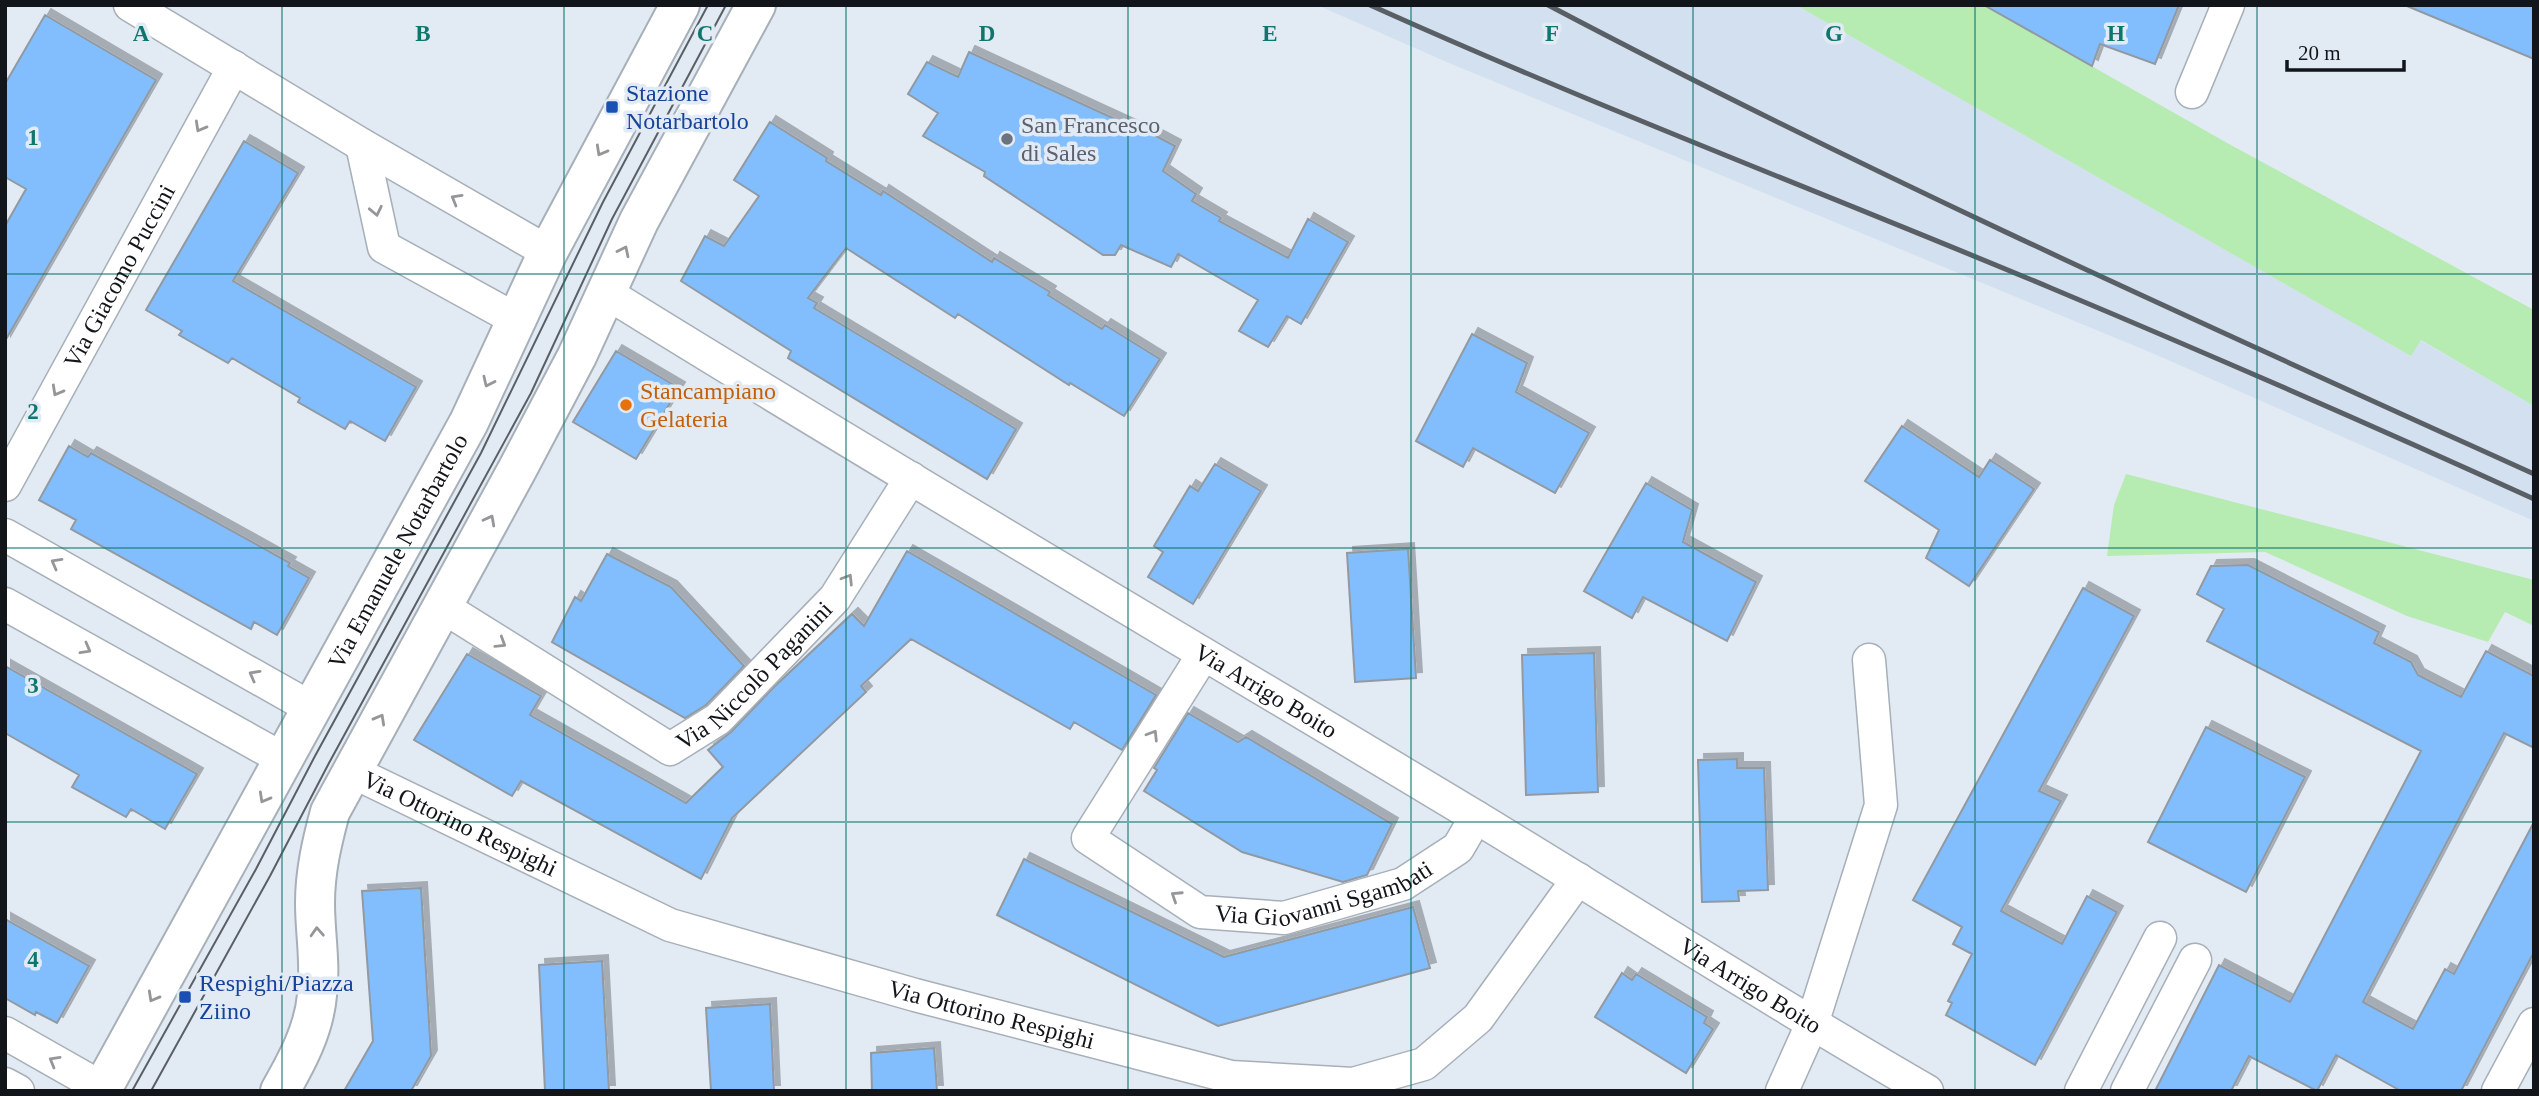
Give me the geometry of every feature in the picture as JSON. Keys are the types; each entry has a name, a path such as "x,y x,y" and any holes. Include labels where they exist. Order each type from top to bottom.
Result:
{"street":[{"path":"130,5 362,145 548,252"},
{"name":"Via Emanuele Notarbartolo","path":"102,1090 470,422 548,252 680,5"},
{"path":"280,1091 308,1037 317,996 315,902 319,850 330,812 556,396 658,185 756,5"},
{"path":"2192,92 2228,5"},
{"name":"Via Giacomo Puccini","path":"5,485 234,67"},
{"path":"362,145 384,247 517,320"},
{"name":"Via Arrigo Boito","path":"605,292 1203,655 1476,817 1812,1024 1927,1091"},
{"name":"Via Niccolò Paganini","path":"443,607 670,749 718,719 835,598 911,478"},
{"path":"5,535 313,709"},
{"path":"5,604 285,760"},
{"name":"Via Giovanni Sgambati","path":"1203,655 1088,838 1200,912 1284,918 1403,884 1458,848 1476,817"},
{"path":"1782,1091 1812,1024 1881,805 1869,660"},
{"name":"Via Ottorino Respighi","path":"351,771 670,925 915,995 1231,1077 1353,1084 1424,1064 1478,1018 1578,879"},
{"path":"2081,1091 2161,938"},
{"path":"2127,1091 2195,960"},
{"path":"2498,1091 2534,1024"},
{"path":"5,1033 102,1090"},
{"path":"5,1084 18,1091"}],"shaded area":[{"path":"1317,5 1796,5 2411,356 2420,340 2534,406 2534,521 2152,353 1449,63"}],"green space":[{"path":"1796,5 1984,5 2229,144 2534,310 2534,406 2421,340 2411,356"},
{"path":"2126,474 2534,580 2534,626 2505,612 2488,642 2407,616 2265,552 2107,556 2114,505"}],"building":[{"path":"1984,5 2179,5 2155,64 2100,44 2092,66"},
{"path":"2534,5 2534,59 2407,6"},
{"path":"45,15 156,80 5,341 5,226 26,189 5,177 5,84"},
{"path":"969,52 1141,131 1143,129 1175,146 1163,171 1196,194 1192,201 1221,218 1219,221 1288,258 1308,219 1348,242 1301,324 1287,316 1268,347 1239,331 1258,300 1178,254 1171,267 1121,245 1115,255 1103,255 984,176 985,172 923,136 938,113 908,94 927,62 958,77"},
{"path":"770,122 881,195 883,191 992,262 994,258 1050,292 1048,295 1102,329 1105,325 1160,359 1124,416 1070,383 1069,385 958,314 955,318 846,248 808,298 817,303 814,308 1016,429 987,479 788,358 791,351 681,281 705,236 724,246 759,196 734,180"},
{"path":"244,141 298,173 233,281 416,387 385,441 350,421 345,429 298,402 300,398 232,358 228,363 179,335 182,331 146,310"},
{"path":"1472,334 1527,363 1516,392 1589,433 1555,493 1473,448 1463,467 1416,441"},
{"name":"Stancampiano Gelateria","path":"616,351 679,388 636,459 573,422"},
{"path":"1902,426 1979,477 1990,460 2034,489 1969,586 1926,558 1939,530 1865,481"},
{"path":"69,446 88,457 91,453 290,563 288,566 309,578 277,635 254,622 251,629 71,529 76,520 39,500"},
{"path":"1215,464 1261,491 1193,604 1148,577 1163,552 1154,546 1190,486 1198,491"},
{"path":"1646,483 1692,510 1683,542 1756,582 1727,641 1643,597 1632,618 1584,591"},
{"path":"1408,549 1416,678 1355,682 1347,553"},
{"path":"907,551 1156,695 1122,750 1074,722 1070,729 911,639 861,686 866,692 732,818 701,879 521,781 512,796 414,740 467,654 541,696 530,715 686,803 723,767 708,750 731,732 774,687 852,614 864,626"},
{"path":"607,554 671,587 744,666 706,705 685,718 552,642 575,597 581,601"},
{"path":"2248,565 2379,632 2374,643 2411,662 2418,675 2461,697 2486,651 2534,676 2534,748 2504,733 2363,1002 2413,1029 2445,969 2454,974 2534,822 2534,952 2461,1091 2401,1091 2336,1055 2317,1091 2249,1056 2231,1091 2155,1091 2219,965 2290,1002 2421,751 2207,641 2224,609 2197,594 2211,566"},
{"path":"2083,588 2134,616 2039,791 2061,801 2001,911 2062,944 2087,896 2117,912 2035,1065 1946,1015 1952,1003 1948,1001 1972,954 1953,944 1962,927 1913,900"},
{"path":"1594,653 1598,792 1526,795 1522,655"},
{"path":"5,666 197,774 165,829 131,809 126,817 72,787 79,775 5,733"},
{"path":"1188,713 1238,742 1246,737 1392,824 1367,875 1343,882 1242,852 1144,791 1157,770 1154,768"},
{"path":"2206,727 2305,777 2246,892 2148,842"},
{"path":"1737,759 1737,768 1764,768 1768,890 1738,891 1739,901 1702,902 1698,760"},
{"path":"1024,859 1224,957 1413,907 1430,968 1218,1026 997,915"},
{"path":"421,888 431,1056 411,1091 344,1091 373,1041 362,891"},
{"path":"5,919 89,966 57,1023 36,1012 35,1015 5,998"},
{"path":"602,961 609,1091 545,1091 539,965"},
{"path":"1622,973 1632,980 1636,974 1707,1017 1704,1023 1713,1029 1686,1073 1595,1017"},
{"path":"770,1004 774,1091 711,1091 706,1008"},
{"path":"934,1048 937,1091 872,1091 871,1053"}],"tram line":[{"path":"132,1091 256,869 481,453 603,202 708,5"},
{"path":"151,1091 531,393 612,219 726,5"}],"railway":[{"path":"1370,5 1624,114 2112,314 2534,499"},
{"path":"1548,5 1914,189 2161,305 2534,474"}],"place":[{"name":"Stazione Notarbartolo","path":"612,107"},
{"name":"San Francesco di Sales","path":"1007,139"},
{"name":"Stancampiano Gelateria","path":"626,405"},
{"name":"Respighi/Piazza Ziino","path":"185,997"}]}
